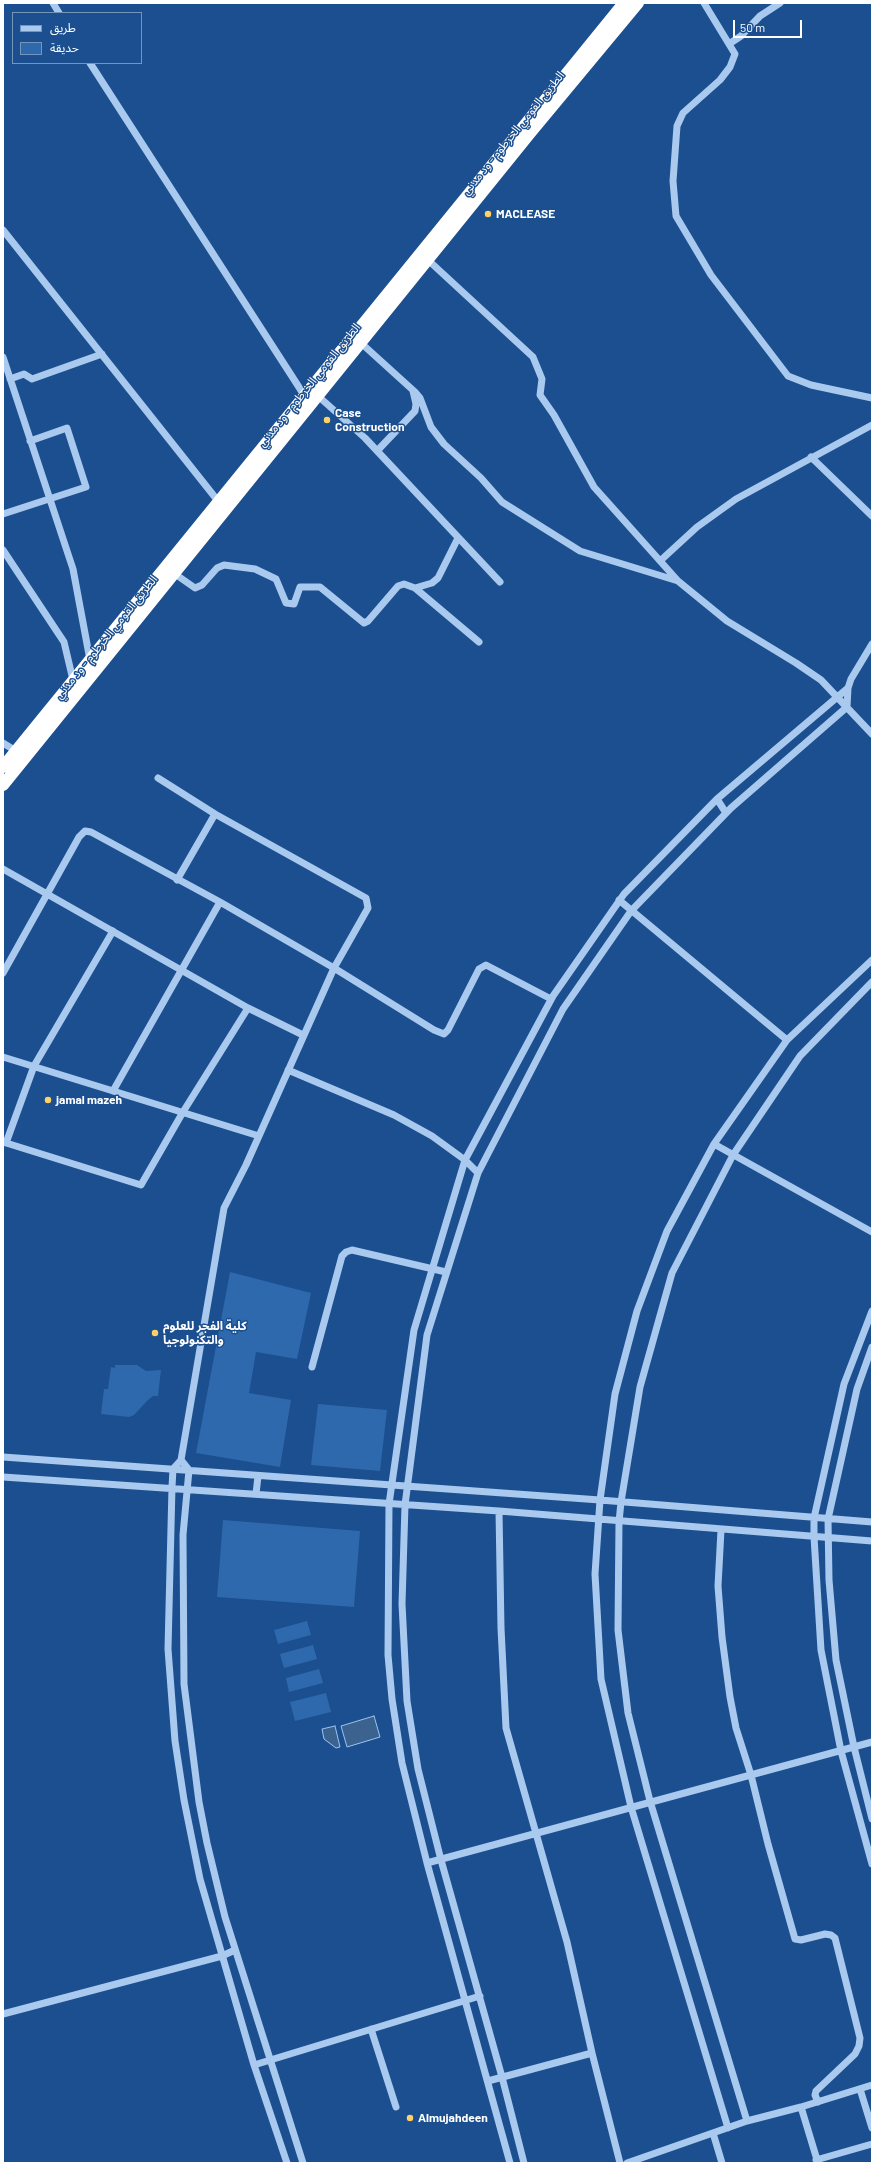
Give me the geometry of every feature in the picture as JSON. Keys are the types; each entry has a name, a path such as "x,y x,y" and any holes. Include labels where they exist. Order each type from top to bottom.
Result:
{"highway":[{"name":"الطريق القومي الخرطوم - ود مدني","path":"3,767 72,680 90,660 624,3"},
{"name":"الطريق القومي الخرطوم - ود مدني","path":"3,785 638,3"}],"street":[{"path":"53,3 58,12"},
{"path":"704,3 735,54 730,67 720,80 683,113 677,126 673,181 676,216 711,275 788,376 811,385 872,398"},
{"path":"729,44 741,36 760,16 780,3"},
{"path":"91,64 304,395"},
{"path":"3,230 218,501"},
{"path":"428,260 533,357 542,379 540,396 554,415 594,487 678,581 727,621 821,680 872,734"},
{"path":"361,343 420,398 431,426 444,444 481,478 502,502 580,551 678,581"},
{"path":"10,380 24,374 32,379 102,354"},
{"path":"3,357 73,569 90,660"},
{"path":"377,452 415,411 416,404 412,389"},
{"path":"318,396 377,452 500,582"},
{"path":"660,561 697,527 736,499 872,425"},
{"path":"3,514 86,487 67,428 30,441"},
{"path":"811,457 872,516"},
{"path":"415,588 432,583 438,578 458,538"},
{"path":"3,550 64,642 72,680"},
{"path":"175,574 194,588 202,585 217,568 224,565 255,569 276,580 286,603 294,604 300,587 320,587 364,623 368,621 398,586 404,584 415,588 478,642"},
{"path":"524,2163 480,1996 441,1860 418,1769 405,1686 402,1604 404,1505 427,1334 478,1173 563,1009 631,911 726,813 847,707 848,688 857,667 872,644"},
{"path":"510,2163 427,1863 402,1763 389,1675 390,1486 414,1330 465,1160 552,1000 619,900 717,799 836,696 848,688"},
{"path":"3,743 16,751"},
{"path":"158,778 215,814 366,898 368,908 334,968 259,1136 224,1208 181,1460 173,1470 169,1534 168,1649 175,1741 191,1840 200,1879 254,2065 287,2163"},
{"path":"717,799 726,813"},
{"path":"177,880 215,814"},
{"path":"3,973 79,837 85,832 91,832 220,902 334,968 434,1030 444,1034 448,1030 480,969 486,965 552,1000"},
{"path":"3,869 248,1008 303,1035"},
{"path":"619,900 787,1040"},
{"path":"113,1091 183,971 220,902"},
{"path":"114,931 34,1066 5,1143 140,1186 144,1182 182,1112 248,1008"},
{"path":"728,2128 630,1807 601,1679 595,1574 600,1500 615,1394 637,1311 666,1231 714,1144 787,1040 872,960"},
{"path":"747,2121 650,1801 628,1713 619,1638 619,1522 621,1502 640,1387 672,1273 733,1155 800,1056 872,982"},
{"path":"3,1057 259,1136"},
{"path":"288,1070 394,1115 432,1136 465,1160 478,1173"},
{"path":"714,1144 872,1232"},
{"path":"312,1367 342,1256 346,1252 352,1250 446,1272"},
{"path":"872,1311 844,1384 814,1518 822,1650 841,1751 872,1864"},
{"path":"872,1349 857,1389 828,1519 829,1580 836,1660 854,1747 872,1819"},
{"path":"3,1457 600,1500 872,1522"},
{"path":"181,1460 188,1470 183,1535 184,1684 192,1760 207,1843 235,1950 303,2163"},
{"path":"256,1494 258,1476"},
{"path":"3,1477 172,1487 499,1511 619,1522 872,1541"},
{"path":"499,1511 501,1628 508,1744 537,1834 567,1942 592,2053 620,2163"},
{"path":"721,1530 718,1579 722,1637 735,1723 751,1776 792,1933 795,1939 801,1940 825,1934 831,1935 835,1938 860,2038 859,2046 855,2054 816,2091 815,2095 818,2102"},
{"path":"169,1534 183,1535"},
{"path":"427,1863 537,1834 650,1801 751,1776 872,1742"},
{"path":"3,2014 222,1956 235,1950"},
{"path":"254,2065 480,1996"},
{"path":"371,2029 396,2107"},
{"path":"488,2081 592,2053"},
{"path":"627,2163 747,2121 801,2107 872,2085"},
{"path":"860,2088 872,2128"},
{"path":"801,2107 817,2161 872,2144"},
{"path":"713,2133 722,2163"}],"green space":[{"path":"230,1272 311,1293 297,1359 256,1352 249,1393 291,1400 280,1467 196,1453"},
{"path":"115,1365 137,1365 146,1371 161,1370 158,1396 153,1396 134,1415 129,1417 101,1414 104,1389 108,1389 111,1367 115,1368"},
{"path":"318,1404 387,1410 380,1471 311,1465"},
{"path":"223,1520 360,1531 354,1607 217,1597"},
{"path":"307,1621 311,1635 278,1644 274,1630"},
{"path":"313,1645 317,1659 284,1668 280,1654"},
{"path":"319,1669 323,1683 289,1692 286,1678"},
{"path":"326,1693 331,1712 295,1721 290,1702"}],"shaded area":[{"path":"374,1716 380,1737 347,1747 341,1726"},
{"path":"335,1726 340,1747 336,1748 324,1739 322,1729"}],"place":[{"name":"MACLEASE","path":"488,214"},
{"name":"Case Construction","path":"327,420"},
{"name":"jamal mazeh","path":"48,1100"},
{"name":"كلية الفجر للعلوم والتكنولوجيا","path":"155,1333"},
{"name":"Almujahdeen","path":"410,2118"}]}
